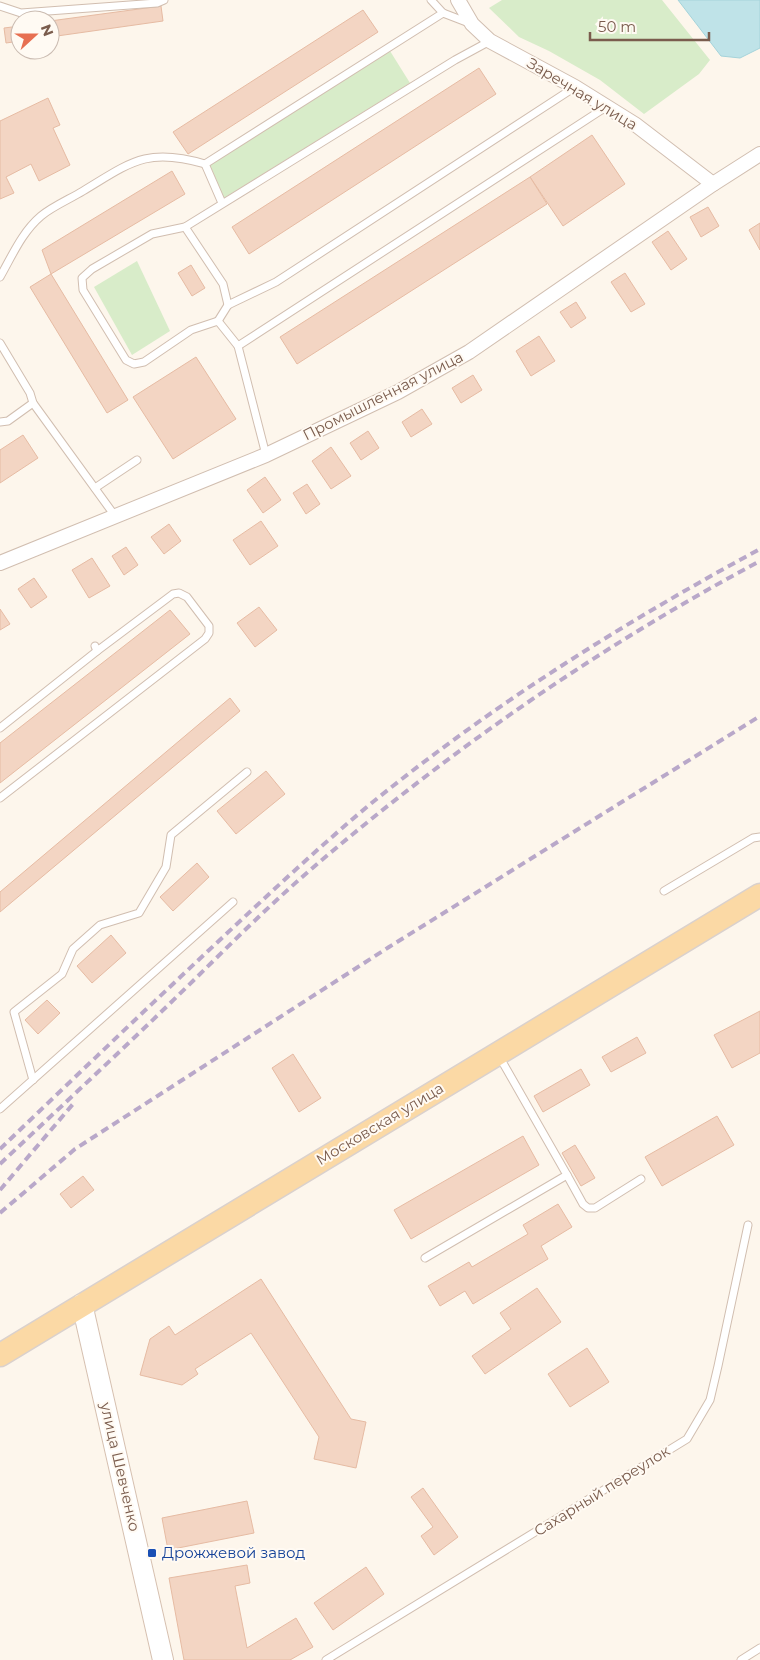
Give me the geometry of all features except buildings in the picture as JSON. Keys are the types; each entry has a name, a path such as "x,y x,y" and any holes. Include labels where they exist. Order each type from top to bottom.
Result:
{"main road":[{"name":"Московская улица","path":"0,1355 760,895"},
{"name":"улица Шевченко","path":"82,1304 163,1660"}],"street":[{"name":"Заречная улица","path":"458,0 472,24 490,41 575,87 636,125 713,184"},
{"name":"Промышленная улица","path":"0,563 266,455 398,392 469,352 713,184 760,154"}],"lane":[{"path":"0,6 21,13 157,3 164,0"},
{"path":"431,0 443,13 472,24"},
{"path":"205,164 443,13"},
{"path":"490,41 455,60 185,227 152,234 92,269 82,278 82,290 126,360 134,364 144,362 192,330 218,321 228,305 276,282 575,87"},
{"path":"238,346 606,107"},
{"path":"0,277 22,238 41,216 131,162 149,157 164,156 190,159 205,164 222,203"},
{"path":"185,227 223,284 228,305"},
{"path":"218,321 238,346 266,455"},
{"path":"0,343 30,393 33,403 115,516"},
{"path":"0,422 8,421 33,403"},
{"path":"95,488 136,460"},
{"path":"0,728 96,649 173,594 187,597 209,626 209,633 205,639 0,798"},
{"path":"33,1080 14,1012 62,974 73,949 100,925 139,913 166,867 171,835 247,772"},
{"path":"664,891 753,838 760,837"},
{"path":"0,1109 233,902"},
{"path":"498,1053 583,1204 588,1208 595,1208 641,1179"},
{"path":"425,1258 568,1176"},
{"name":"Сахарный переулок","path":"326,1660 688,1439 710,1400 748,1225"},
{"path":"741,1660 760,1648"}],"green space":[{"path":"502,0 662,0 710,60 699,74 644,114 600,80 549,51 519,37 489,8"},
{"path":"390,51 410,83 224,198 210,165"},
{"path":"137,261 170,331 132,355 94,287"}],"water":[{"path":"678,0 760,0 760,48 740,58 721,56"}],"railway":[{"path":"0,1149 294,871 368,806 461,734 558,668 658,606 760,549"},
{"path":"0,1164 276,900 368,822 421,780 530,701 643,628 760,561"},
{"path":"0,1213 75,1149 389,947 760,716"},
{"path":"0,1190 73,1104"}],"place":[{"name":"Дрожжевой завод","path":"152,1553"}]}
